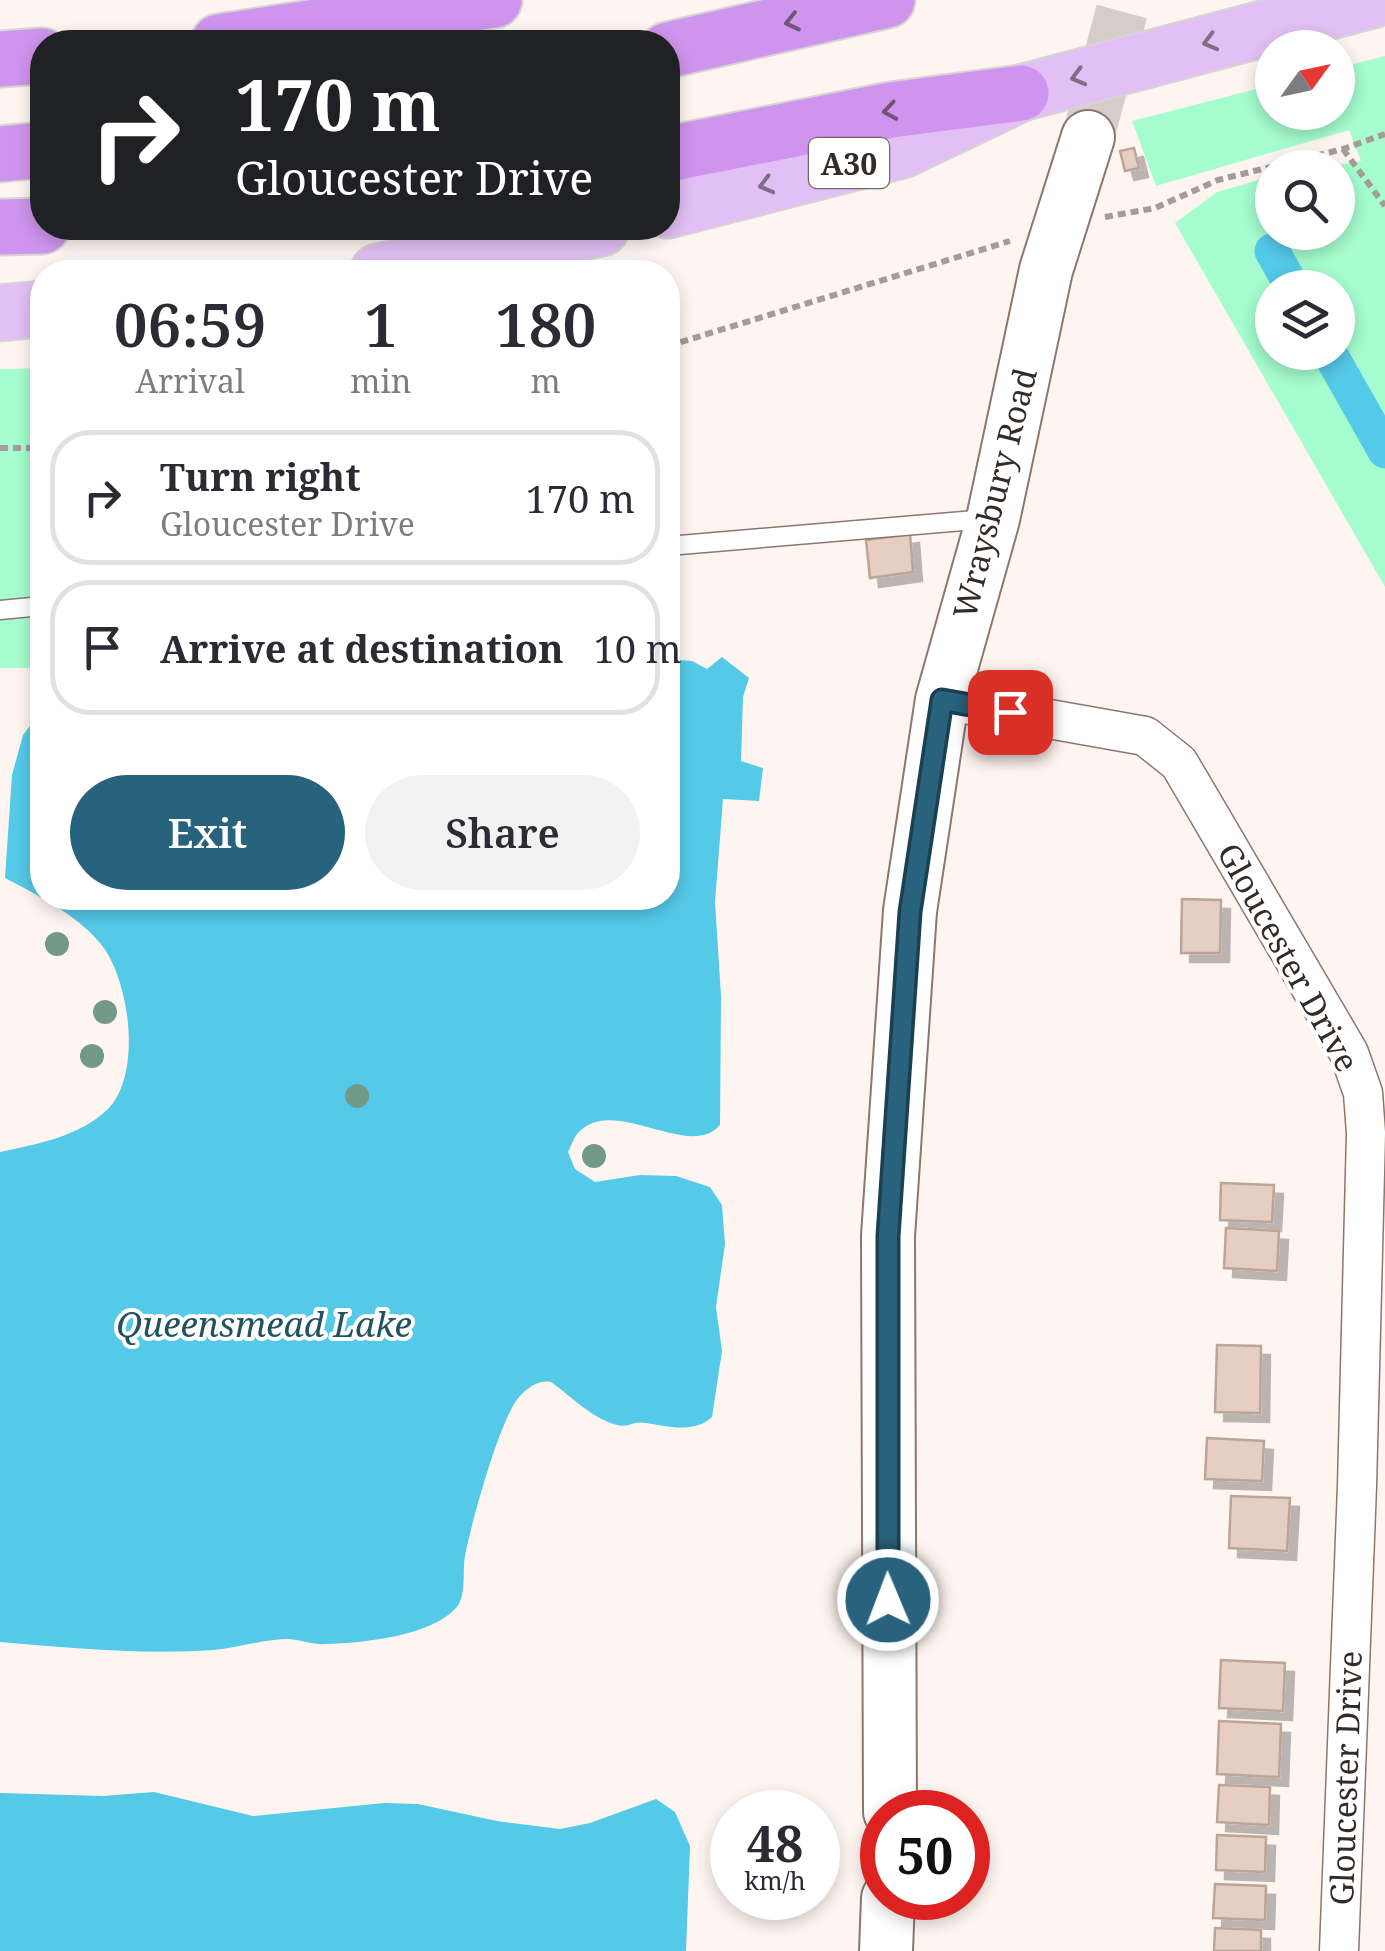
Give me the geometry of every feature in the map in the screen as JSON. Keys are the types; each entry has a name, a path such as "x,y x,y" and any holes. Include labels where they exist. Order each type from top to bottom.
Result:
{"highway":[{"path":"298,30 494,0"},
{"path":"680,47 886,0"},
{"path":"0,59 30,57"},
{"path":"680,152 891,110 1021,93"},
{"path":"0,154 30,151"},
{"path":"0,227 30,226"}],"main road":[{"name":"A30","path":"680,207 902,150 1021,93 1372,0"},
{"name":"Wraysbury Road","path":"890,1790 888,1236 910,912 942,700 993,519 1046,270 1088,137"},
{"path":"439,260 540,240"},
{"path":"0,313 30,310"},
{"path":"886,1951 887,1920"}],"street":[{"name":"Gloucester Drive","path":"942,700 1145,736 1179,764 1349,1054 1363,1093 1366,1133 1358,1427 1338,1951"}],"lane":[{"path":"680,545 993,519"},
{"path":"0,610 30,607"}],"path":[{"path":"680,342 1060,226 1155,208 1218,180 1385,134"},
{"path":"1343,148 1385,206"},
{"path":"0,448 30,448"}],"green space":[{"path":"1385,56 1385,587 1260,370 1355,370 1355,270 1255,270 1255,362 1175,223 1217,192 1255,181 1255,250 1355,250 1355,162 1361,161 1349,130 1355,130 1355,64"},
{"path":"1255,89 1255,130 1349,130 1280,150 1255,150 1255,157 1156,186 1132,121"},
{"path":"30,368 30,668 0,668 0,369"}],"water":[{"name":"Queensmead Lake","path":"722,657 749,678 743,697 741,761 763,768 759,801 723,799 715,902 721,996 720,1125 707,1134 690,1136 612,1120 594,1123 577,1134 568,1152 575,1169 595,1182 640,1175 676,1176 710,1187 722,1205 725,1244 716,1307 722,1351 712,1417 688,1427 641,1422 621,1426 593,1414 551,1382 530,1387 514,1404 492,1456 468,1540 459,1603 445,1618 414,1631 358,1642 321,1644 280,1639 222,1649 160,1652 0,1642 0,1152 56,1138 96,1119 118,1094 129,1051 119,979 100,943 62,910 680,910 680,660 707,669"},
{"path":"30,726 30,892 5,878 12,775 23,735"},
{"path":"154,1792 253,1816 384,1803 418,1804 497,1821 560,1829 590,1823 656,1799 675,1812 690,1846 686,1951 0,1951 0,1793 103,1796"}],"building":[{"path":"1134,148 1139,168 1125,171 1120,151"},
{"path":"910,534 913,572 870,578 866,540"},
{"path":"1182,899 1221,900 1220,953 1181,953"},
{"path":"1221,1183 1274,1185 1272,1222 1220,1220"},
{"path":"1226,1228 1279,1231 1277,1271 1224,1268"},
{"path":"1217,1345 1261,1346 1260,1413 1215,1412"},
{"path":"1207,1438 1264,1441 1262,1481 1205,1479"},
{"path":"1231,1496 1290,1498 1287,1551 1229,1548"},
{"path":"1221,1660 1285,1663 1283,1711 1219,1708"},
{"path":"1219,1721 1281,1724 1279,1777 1217,1774"},
{"path":"1219,1785 1270,1787 1269,1825 1217,1822"},
{"path":"1217,1835 1266,1837 1265,1872 1216,1870"},
{"path":"1215,1884 1266,1886 1265,1920 1213,1918"},
{"path":"1215,1928 1261,1930 1261,1951 1214,1951"}],"waterway":[{"path":"1272,251 1283,270"},
{"path":"1339,370 1385,451"}],"tunnel":[{"path":"1088,137 1125,0"}],"route":[{"path":"888,1600 888,1236 910,912 942,700 1010,712"}]}
